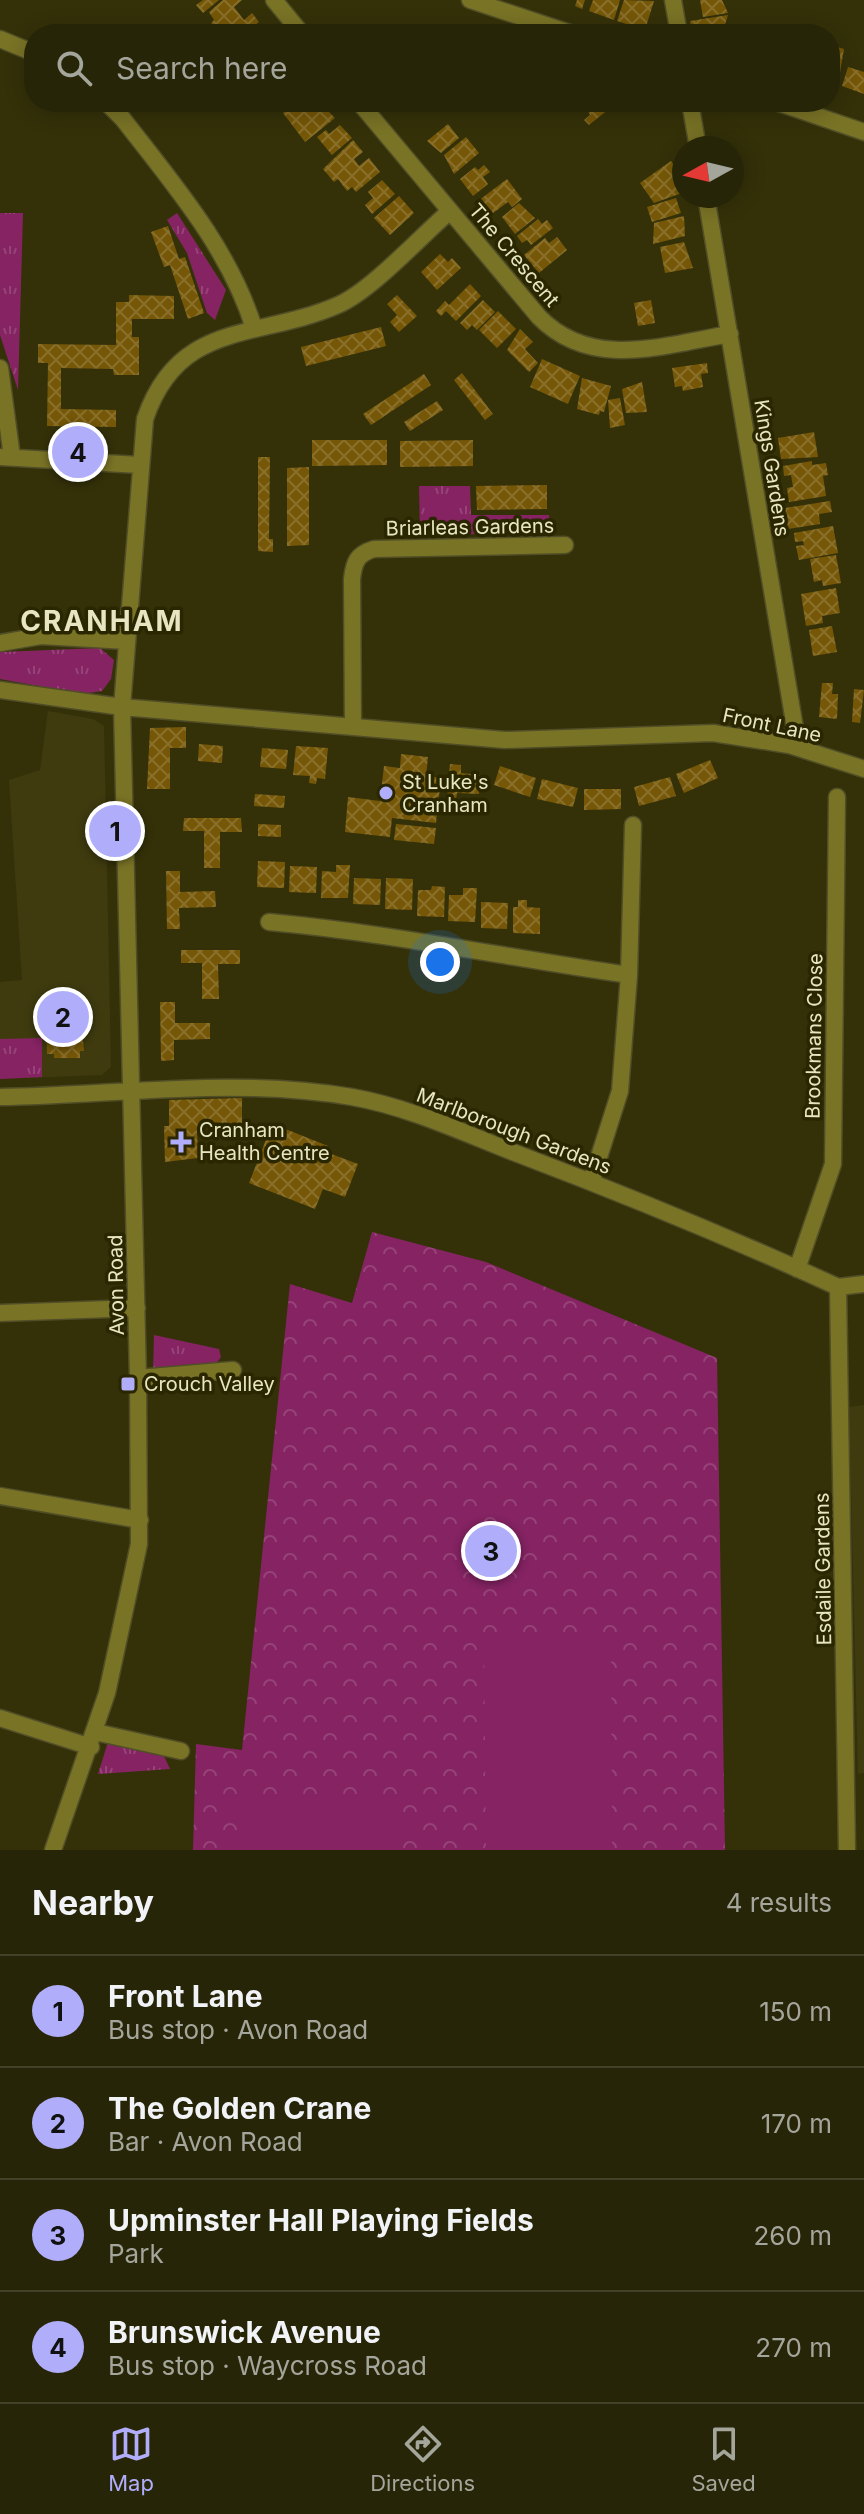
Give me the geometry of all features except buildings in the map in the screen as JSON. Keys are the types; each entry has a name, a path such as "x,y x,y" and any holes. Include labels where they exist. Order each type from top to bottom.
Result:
{"street":[{"path":"274,0 294,24"},
{"path":"470,0 543,24"},
{"path":"673,0 677,24"},
{"path":"0,39 24,49"},
{"path":"116,112 222,252 237,278 254,328"},
{"name":"The Crescent","path":"367,112 539,317 569,340 595,349 626,351 730,334"},
{"path":"692,112 696,136"},
{"path":"805,112 864,132"},
{"name":"Kings Gardens","path":"708,208 795,728 789,745"},
{"name":"Avon Road","path":"53,1850 93,1740 128,1603 140,1520 122,707 145,419 152,400 172,368 201,346 339,305 450,211"},
{"path":"0,368 6,457 140,465"},
{"name":"Briarleas Gardens","path":"353,727 352,579 354,563 361,552 374,549 565,545"},
{"path":"0,643 41,636 127,641"},
{"name":"Front Lane","path":"0,690 122,707 505,740 713,733 789,745 864,769"},
{"name":"Brookmans Close","path":"797,1269 833,1164 837,797"},
{"path":"591,1182 620,1091 629,975 633,825"},
{"path":"269,922 368,931 494,956 629,975"},
{"name":"Marlborough Gardens","path":"0,1097 294,1089 354,1097 403,1109 591,1182 838,1287"},
{"path":"838,1287 864,1284"},
{"name":"Esdaile Gardens","path":"838,1287 847,1850"},
{"path":"0,1313 137,1308"},
{"path":"138,1378 233,1370"},
{"path":"0,1496 140,1520"},
{"path":"0,1718 93,1740 181,1751"}],"shaded area":[{"path":"48,711 93,719 104,726 111,1067 102,1075 0,1079 0,982 22,980 9,780 40,770"},
{"path":"864,1405 864,1773 858,1774 849,1407"}],"green space":[{"path":"0,213 23,213 18,390 0,335"},
{"path":"177,213 226,290 215,320 207,313 187,253 167,220"},
{"path":"419,486 470,486 471,515 549,515 550,529 544,533 420,535"},
{"path":"100,648 114,660 111,679 102,691 82,694 0,679 0,652"},
{"path":"42,1038 42,1077 0,1079 0,1039"},
{"path":"372,1232 486,1262 717,1358 725,1850 193,1850 196,1744 242,1750 290,1284 352,1303"},
{"path":"154,1335 219,1349 221,1357 215,1365 153,1372"},
{"path":"611,1634 612,1850 486,1850 484,1635"},
{"path":"108,1742 163,1754 170,1769 98,1774"},
{"path":"242,1805 400,1805 400,1850 242,1850"}],"place":[{"name":"Brunswick Avenue","path":"78,452"},
{"name":"St Luke's Cranham","path":"386,793"},
{"name":"Front Lane","path":"115,831"},
{"name":"The Golden Crane","path":"63,1017"},
{"name":"Cranham Health Centre","path":"181,1142"},
{"name":"Crouch Valley","path":"128,1384"},
{"name":"Upminster Hall Playing Fields","path":"491,1551"}],"district":[{"name":"CRANHAM","path":"102,621"}]}
